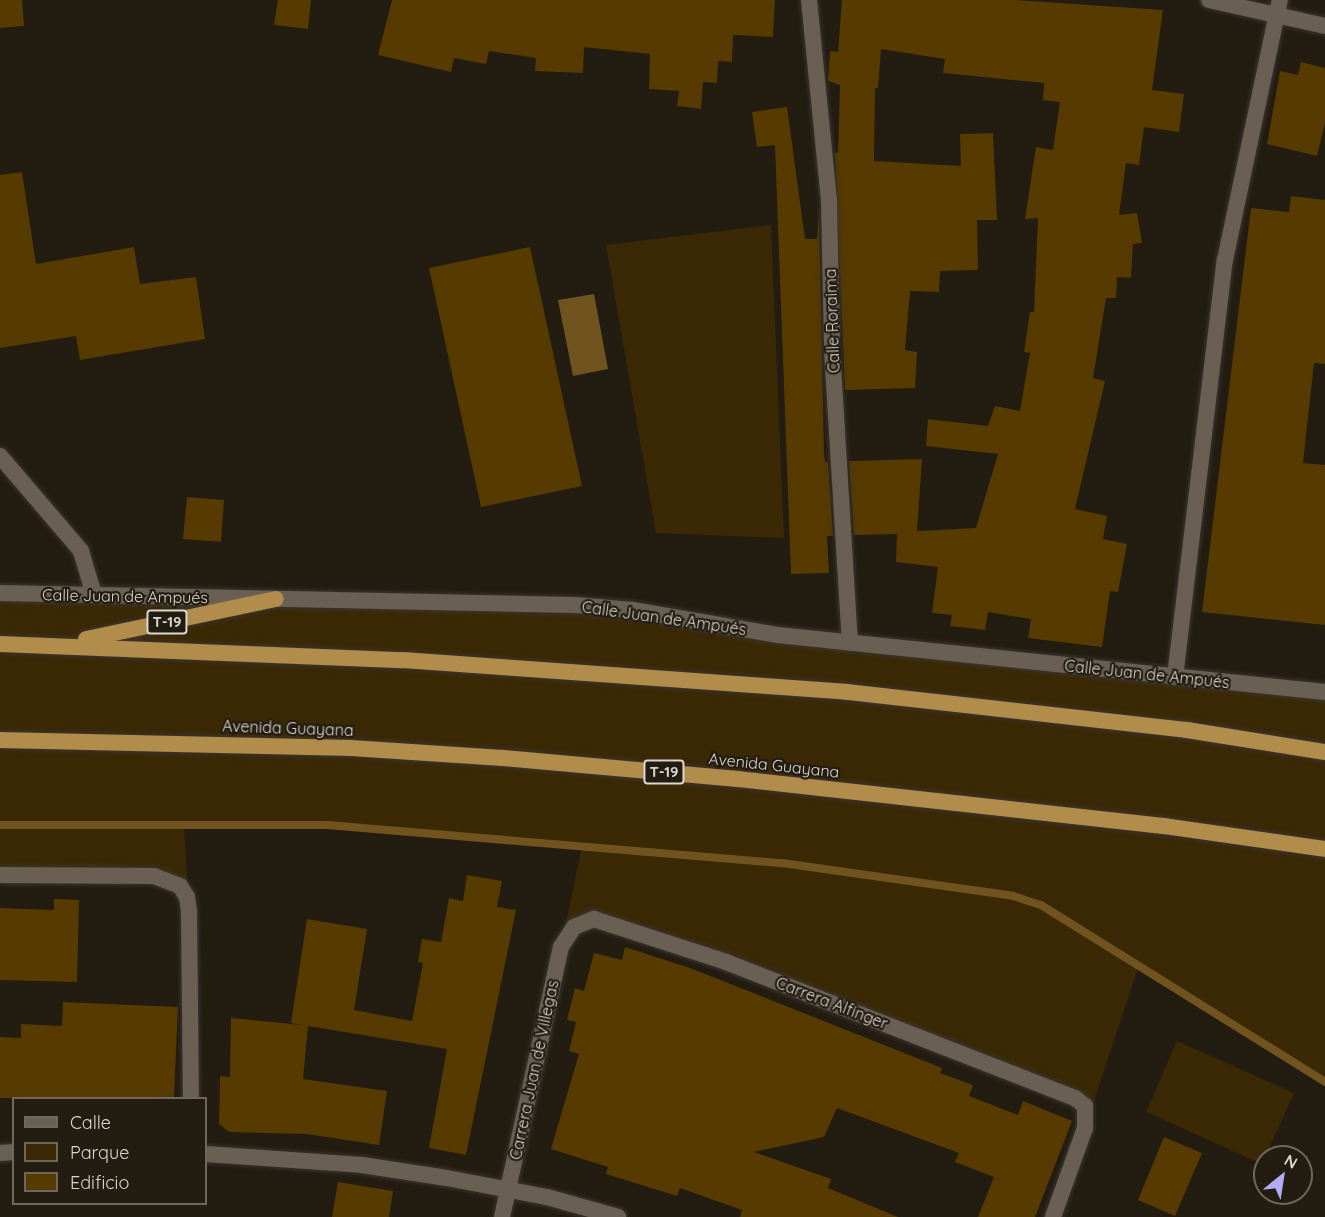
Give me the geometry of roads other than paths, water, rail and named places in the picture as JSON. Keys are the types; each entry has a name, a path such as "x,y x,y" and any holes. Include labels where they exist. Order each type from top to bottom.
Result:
{"highway":[{"name":"T-19","path":"58,645 276,599"},
{"name":"T-19","path":"0,644 404,660 848,692 1187,730 1325,752"},
{"name":"Avenida Guayana","path":"0,740 351,748 503,758 1069,815 1325,849"}],"street":[{"name":"Calle Roraima","path":"809,0 829,201 832,350 850,642"},
{"path":"1209,0 1279,7 1325,26"},
{"path":"1175,677 1225,260 1279,7"},
{"path":"0,456 81,551 94,595"},
{"name":"Calle Juan de Ampués","path":"0,593 576,605 850,642 1325,692"},
{"path":"0,875 154,876 180,886 187,897 189,912 191,1097"},
{"name":"Carrera Alfinger","path":"574,927 594,919 645,932 1058,1091 1085,1106 1085,1128 1053,1217"},
{"name":"Carrera Juan de Villegas","path":"502,1217 561,947 574,927"},
{"path":"207,1154 362,1165 508,1190 618,1217"}],"waterway":[{"path":"0,825 327,825 782,863 1013,896 1041,905 1325,1082"}]}
